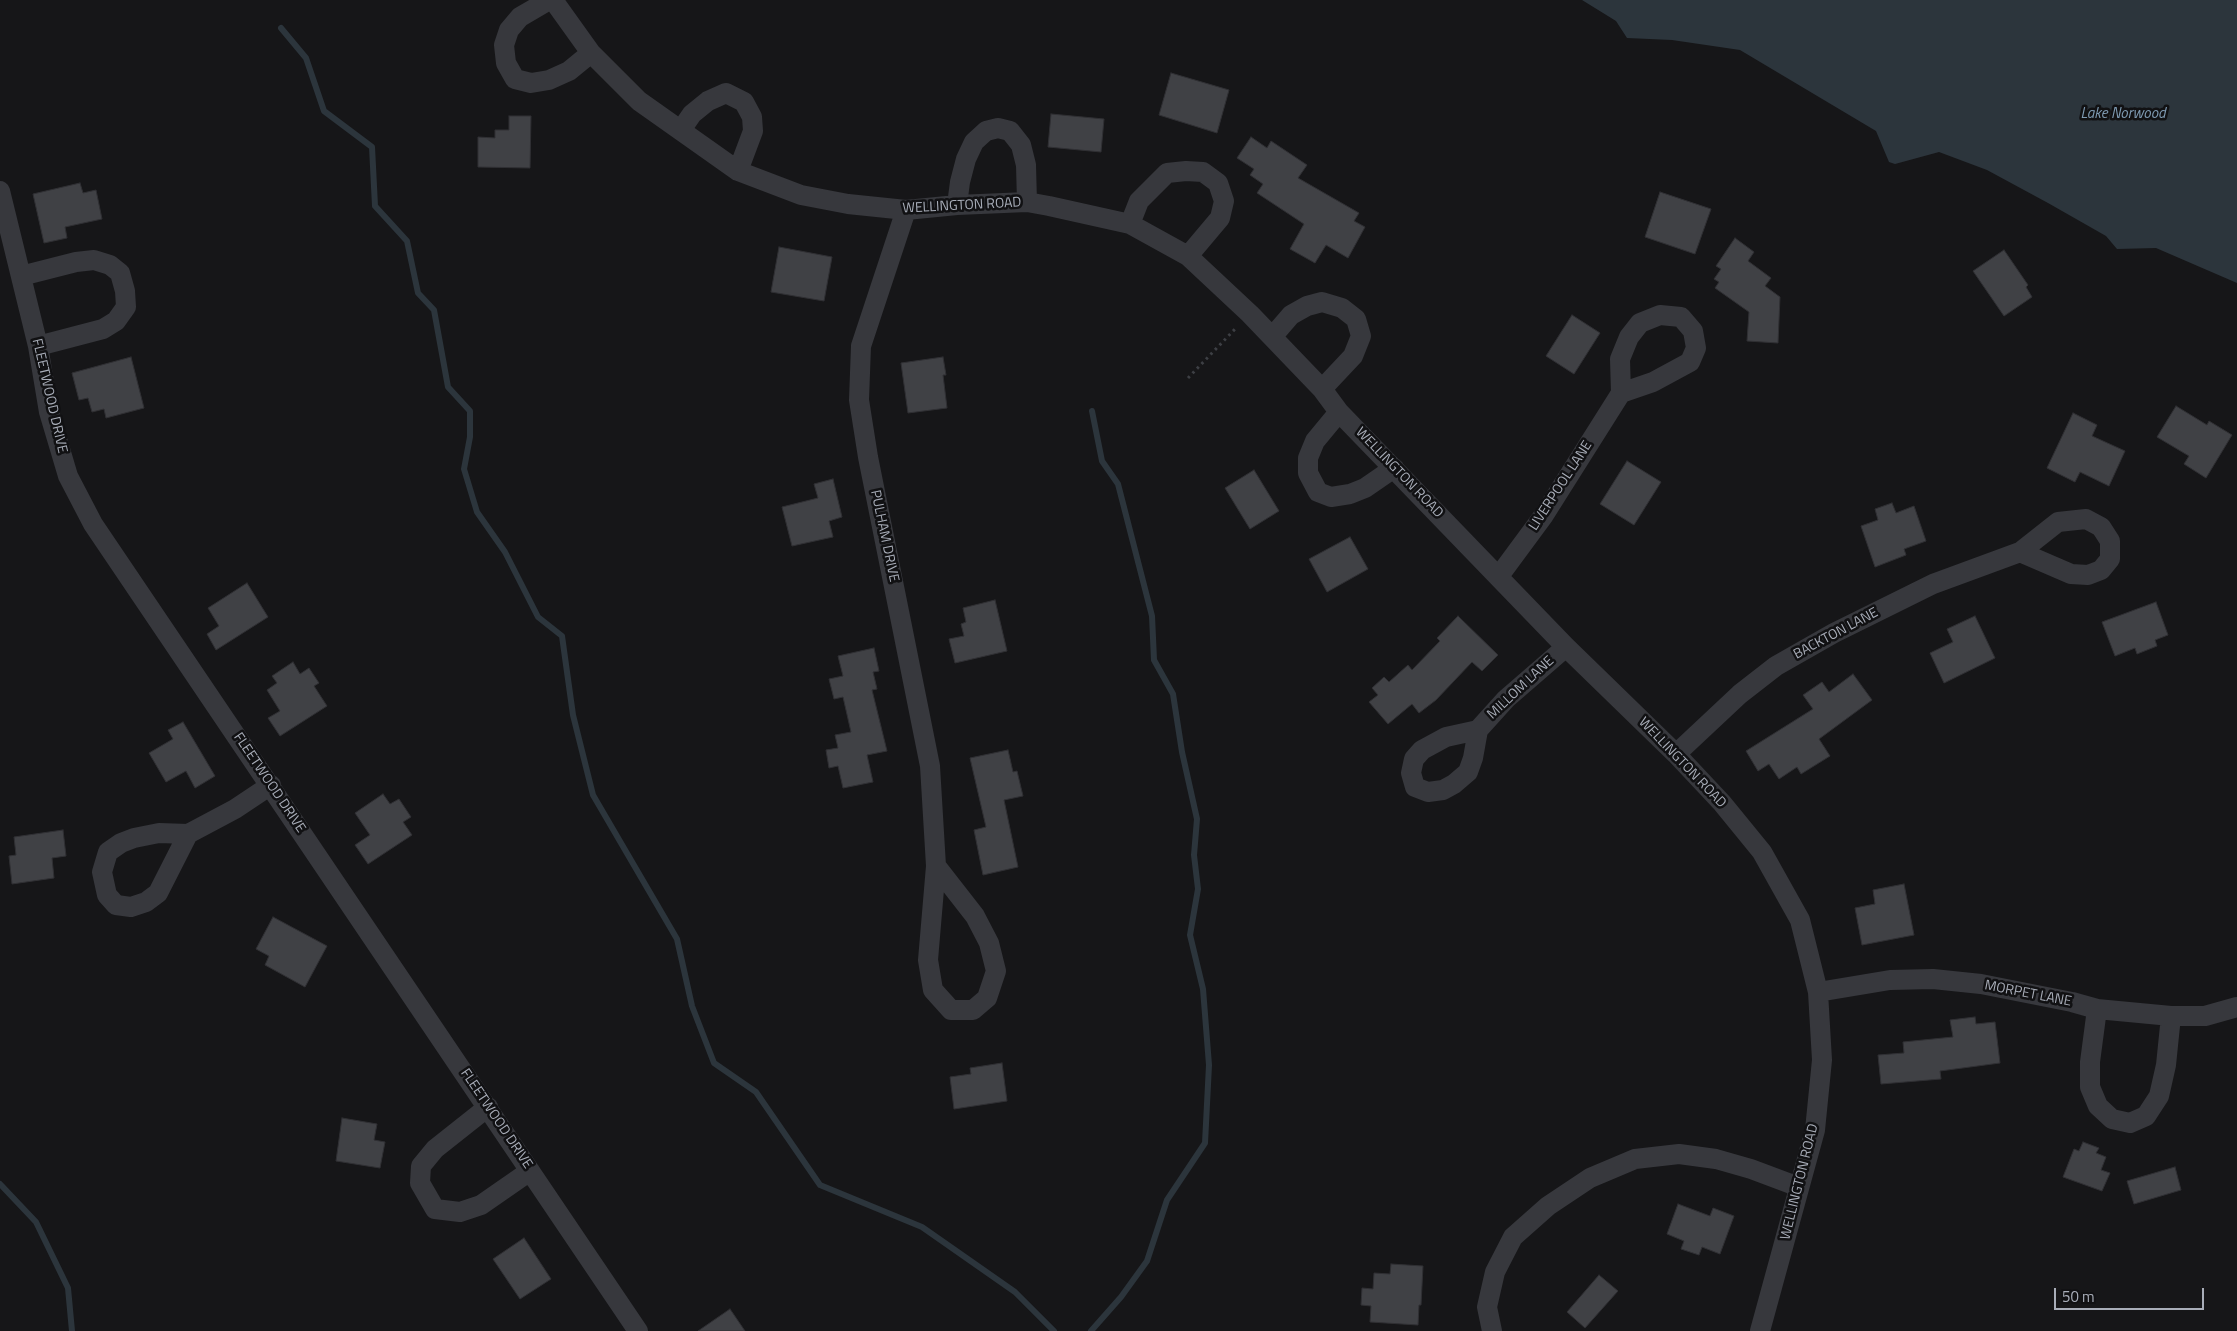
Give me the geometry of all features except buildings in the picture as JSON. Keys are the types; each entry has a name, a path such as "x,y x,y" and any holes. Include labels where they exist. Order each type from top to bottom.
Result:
{"street":[{"path":"549,0 520,17 508,30 504,45 506,63 515,79 531,83 549,80 569,70 591,53"},
{"name":"WELLINGTON ROAD","path":"553,0 591,53 639,101 738,171 801,195 848,204 906,210 956,205 1027,202 1130,224 1188,256 1250,314 1322,389 1340,412 1566,647 1676,754 1722,803 1762,852 1800,920 1818,992 1822,1060 1815,1130 1760,1331"},
{"path":"681,130 692,114 708,102 726,93 744,102 752,117 753,131 738,171"},
{"path":"956,205 966,159 974,142 986,131 998,128 1010,131 1021,144 1026,164 1027,202"},
{"path":"1130,224 1140,201 1167,173 1203,172 1218,183 1224,200 1220,218 1188,256"},
{"name":"FLEETWOOD DRIVE","path":"0,191 4,224 21,276 38,346 49,412 68,476 89,516 638,1331"},
{"name":"PULHAM DRIVE","path":"906,210 862,346 859,400 868,457 930,766 936,866 928,960 933,990 951,1010 973,1010 987,998 996,971 989,943 975,916 936,866"},
{"path":"21,276 76,262 94,260 110,265 120,274 125,291 126,306 116,321 102,329 38,346"},
{"path":"1272,337 1291,315 1307,306 1322,302 1342,308 1356,318 1361,336 1353,356 1322,389"},
{"name":"LIVERPOOL LANE","path":"1499,576 1544,515 1620,393"},
{"path":"1340,412 1315,441 1308,458 1308,474 1318,492 1331,497 1350,494 1365,488 1394,468"},
{"name":"BACKTON LANE","path":"1676,754 1740,694 1776,666 1834,633 1933,584 2020,552"},
{"name":"MILLOM LANE","path":"1478,730 1506,699 1566,647"},
{"path":"188,834 158,893 146,902 131,907 116,904 107,895 102,872 108,852 120,843 134,838 159,834 188,834 235,809 271,785"},
{"name":"MORPET LANE","path":"1818,992 1890,980 1933,979 1981,984 2072,1002 2097,1010 2171,1016 2204,1016 2237,1007"},
{"path":"2097,1010 2090,1062 2090,1087 2098,1106 2112,1119 2130,1122 2146,1116 2159,1096 2166,1065 2171,1016"},
{"path":"488,1107 435,1149 421,1166 420,1183 435,1209 460,1212 482,1205 530,1171"},
{"path":"1492,1331 1487,1307 1495,1272 1513,1238 1548,1206 1590,1178 1635,1159 1679,1154 1716,1159 1799,1187"}],"path":[{"path":"1188,378 1250,314"}],"water":[{"name":"Lake Norwood","path":"1582,0 2237,0 2237,283 2156,248 2117,249 2106,236 2048,203 1987,170 1939,152 1895,164 1889,162 1876,131 1740,50 1672,40 1627,38 1616,21"}],"waterway":[{"path":"281,28 306,58 324,111 372,147 375,206 407,241 418,293 434,310 448,387 470,411 470,437 464,469 477,512 505,552 538,617 562,636 573,715 593,795 677,939 692,1006 714,1063 756,1092 820,1185 922,1227 1015,1292 1054,1331"},
{"path":"1091,1331 1121,1297 1147,1261 1167,1200 1205,1143 1209,1065 1203,989 1190,935 1198,889 1194,855 1197,819 1182,752 1173,694 1154,660 1152,616 1118,484 1102,461 1092,411"},
{"path":"0,1184 36,1222 68,1288 72,1331"}]}
